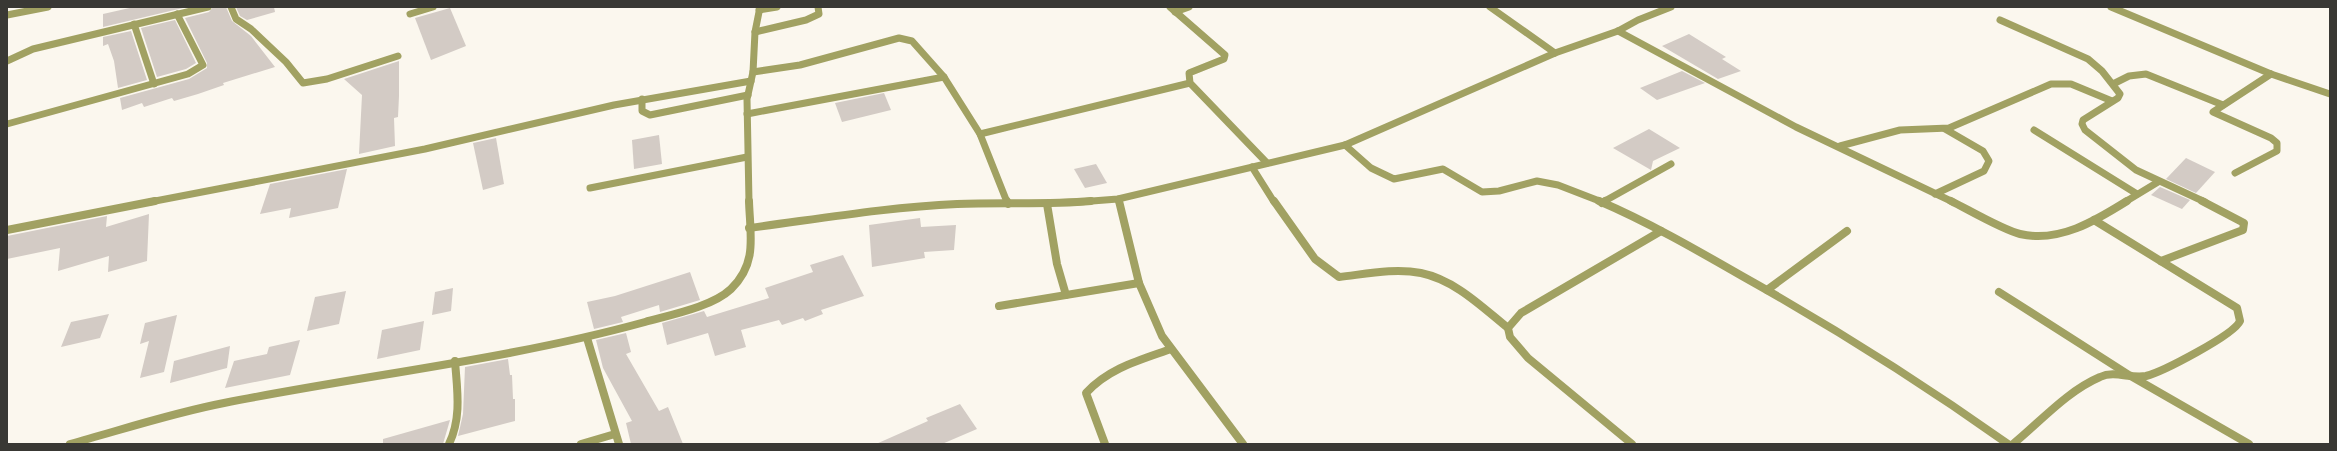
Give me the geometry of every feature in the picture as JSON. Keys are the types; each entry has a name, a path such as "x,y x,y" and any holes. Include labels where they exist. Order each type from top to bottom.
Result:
{"street":[{"path":"7,15 48,7"},
{"path":"7,61 33,49 208,7"},
{"path":"231,7 236,18 251,29 286,62 303,83 327,79 398,56"},
{"path":"410,14 433,7"},
{"path":"70,444 222,403 587,338 671,315 709,302 730,290 743,275 750,260 747,114 748,95 752,77 755,32 759,8 777,7"},
{"path":"755,32 806,20 819,14 818,7"},
{"path":"1172,9 1188,7"},
{"path":"1490,7 1555,53"},
{"path":"749,228 918,207 958,204 1047,204 1118,199 1345,145 1555,53 1618,31 1638,20 1671,7"},
{"path":"2111,7 2271,74 2330,94"},
{"path":"1172,9 1225,55 1224,59 1219,62 1189,73 1188,78 1190,83 1267,163"},
{"path":"7,124 196,71 203,65 177,14"},
{"path":"2000,20 2088,59 2097,65 2113,84 2120,94 2083,120 2082,124 2085,130 2136,170 2158,182 2239,219 2245,226 2243,230 2161,261"},
{"path":"134,24 154,84"},
{"path":"1618,31 1756,107 1840,146 2019,234 2032,237 2049,236 2094,220 2158,182"},
{"path":"7,230 425,149 580,112 752,77 899,38 912,41 944,77 980,134 1008,204"},
{"path":"2113,84 2129,76 2146,74 2223,105"},
{"path":"2235,174 2277,151 2277,141 2213,112 2271,74"},
{"path":"747,114 944,77"},
{"path":"980,134 1190,83"},
{"path":"1840,146 1876,135 1902,130 1944,128 2051,84 2071,84 2112,101"},
{"path":"642,99 642,111 645,114 650,115 748,95"},
{"path":"1935,194 1984,171 1990,160 1982,151 1944,128"},
{"path":"2034,130 2137,194"},
{"path":"1345,145 1382,174 1392,179 1402,179 1440,169 1453,173 1467,186 1479,191 1493,192 1525,181 1537,180 1560,186 1602,203 1662,231 1870,350 1939,394 2008,444"},
{"path":"590,188 747,157"},
{"path":"1602,203 1671,164"},
{"path":"1252,167 1290,226 1323,268 1330,274 1339,277 1411,272 1431,276 1454,287 1508,328 1510,337 1528,358 1632,444"},
{"path":"1118,199 1138,283 1162,336 1243,444"},
{"path":"1047,204 1057,264 1066,295"},
{"path":"2013,444 2081,389 2100,377 2114,374 2145,376 2222,337 2239,325 2241,317 2237,308 2094,220"},
{"path":"1508,328 1521,313 1662,231"},
{"path":"1767,290 1847,231"},
{"path":"999,306 1138,283"},
{"path":"1999,292 2129,375 2249,444"},
{"path":"587,338 618,444"},
{"path":"1105,444 1086,393 1093,383 1106,374 1171,349"},
{"path":"449,444 457,422 455,361"},
{"path":"581,444 615,434"}],"building":[{"path":"134,7 187,7 103,27 103,14"},
{"path":"213,7 226,7 232,21 251,36 275,67 223,83 224,85 174,101 172,98 144,107 142,103 122,110 120,98 189,79 207,68 207,63 185,18 209,12"},
{"path":"236,7 274,7 275,12 247,20 240,16"},
{"path":"450,8 466,46 431,60 415,18"},
{"path":"175,20 196,63 186,69 157,77 141,28"},
{"path":"131,31 147,80 118,88 114,61 108,44 103,46 103,37"},
{"path":"1689,34 1726,57 1722,59 1741,71 1718,79 1662,46"},
{"path":"399,61 398,117 394,118 395,146 359,154 362,95 344,79"},
{"path":"1682,71 1705,83 1657,100 1640,88"},
{"path":"884,93 891,110 842,122 835,103"},
{"path":"1649,129 1680,148 1653,161 1651,170 1613,148"},
{"path":"659,135 662,164 634,169 632,140"},
{"path":"496,138 504,184 483,190 473,143"},
{"path":"2186,158 2215,172 2196,193 2166,179"},
{"path":"1096,164 1107,183 1085,188 1074,169"},
{"path":"347,169 338,208 289,218 291,208 260,214 270,184"},
{"path":"2160,187 2190,200 2182,209 2151,195"},
{"path":"149,214 147,261 108,272 109,256 58,271 60,248 7,259 7,236 107,216 106,227"},
{"path":"920,218 921,227 956,225 954,250 924,252 925,258 872,267 869,225"},
{"path":"843,255 864,296 821,310 823,314 805,321 803,318 782,325 779,320 741,330 746,347 715,356 708,333 667,345 662,323 704,311 707,317 769,298 765,288 813,272 810,265"},
{"path":"690,272 700,300 660,312 659,305 621,317 623,322 594,329 587,302 615,296"},
{"path":"453,288 451,311 432,315 435,292"},
{"path":"346,291 339,324 307,331 315,297"},
{"path":"109,314 100,338 61,347 71,322"},
{"path":"177,315 164,372 140,378 149,341 140,344 145,323"},
{"path":"424,321 420,350 377,359 382,330"},
{"path":"626,333 631,352 626,354 659,411 668,407 683,444 631,444 626,423 632,421 603,368 596,340"},
{"path":"300,340 290,375 225,388 234,361 267,354 269,347"},
{"path":"230,346 227,368 170,383 174,361"},
{"path":"508,359 510,375 512,375 513,399 515,399 515,421 458,436 463,414 465,367"},
{"path":"960,404 977,429 942,444 876,444 928,421 926,418"},
{"path":"450,420 443,444 383,444 383,439"}]}
